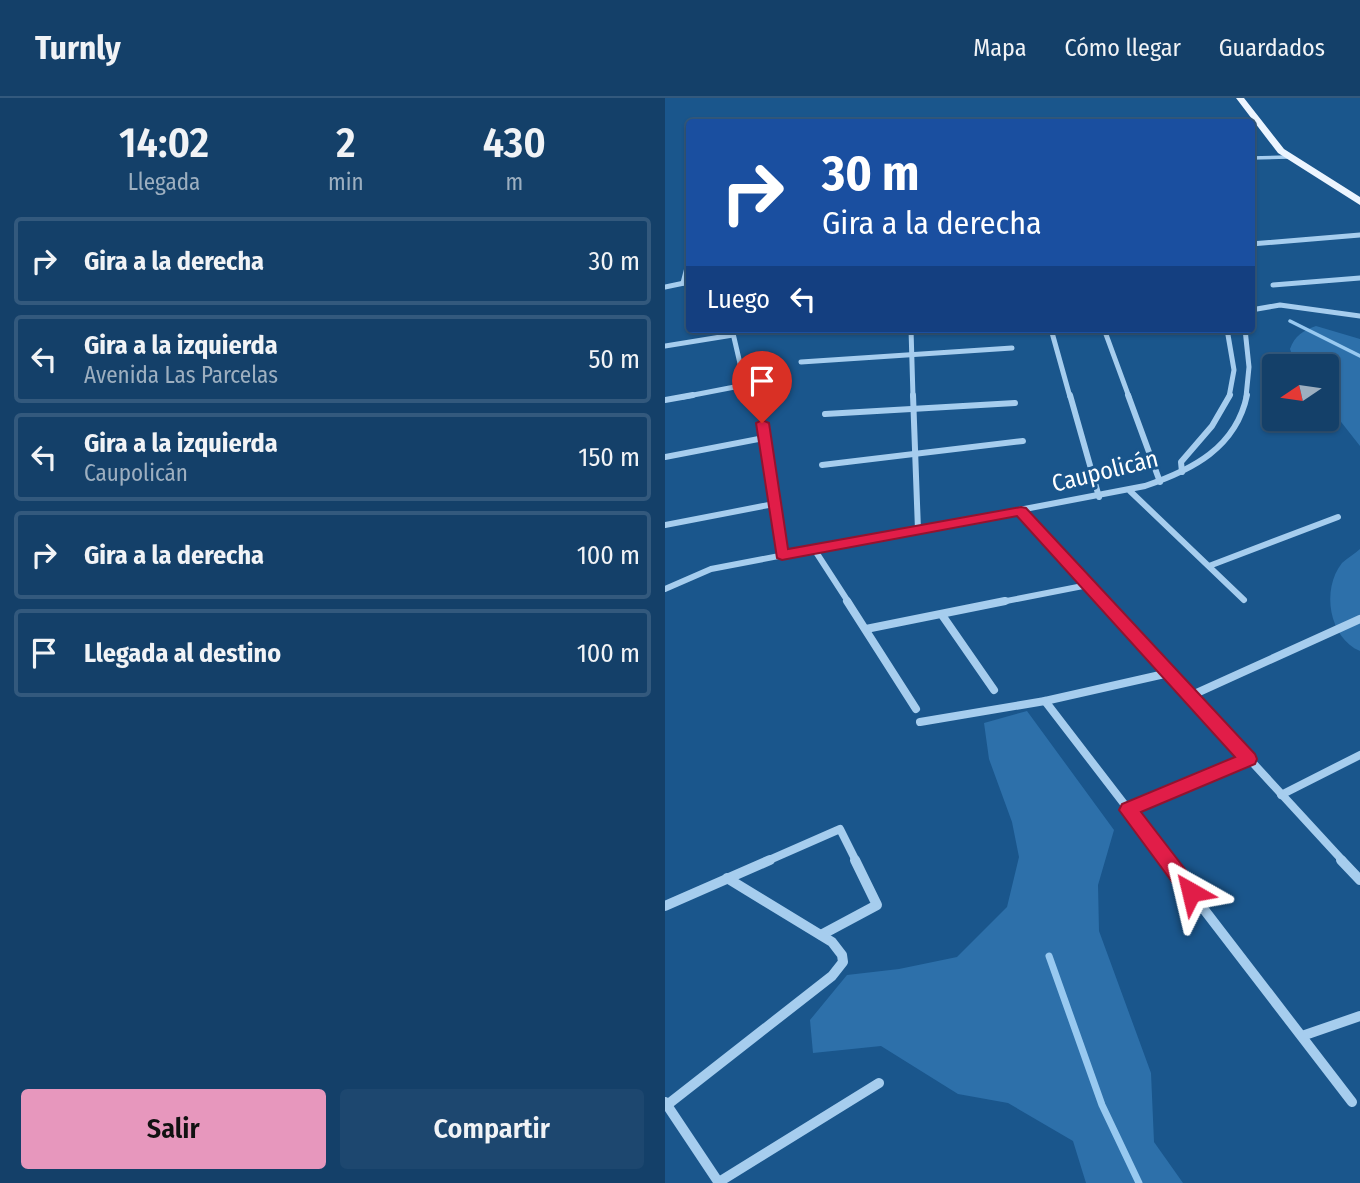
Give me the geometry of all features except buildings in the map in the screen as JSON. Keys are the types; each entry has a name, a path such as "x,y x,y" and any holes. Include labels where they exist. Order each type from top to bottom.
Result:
{"main road":[{"path":"1240,98 1271,141 1288,157 1360,202"}],"street":[{"path":"1255,158 1288,157"},
{"path":"1255,244 1360,235"},
{"path":"1273,285 1360,278"},
{"path":"665,287 686,283"},
{"path":"1255,309 1280,305 1360,316"},
{"path":"665,346 727,333"},
{"path":"665,400 745,385 732,333"},
{"path":"911,333 918,530"},
{"path":"1052,333 1099,497"},
{"path":"1105,333 1160,482"},
{"path":"1182,472 1181,462 1224,405 1233,384 1228,333"},
{"name":"Caupolicán","path":"665,589 711,569 1130,491 1160,482 1182,472 1219,447 1241,419 1248,401 1250,366 1246,333"},
{"path":"801,362 1011,348"},
{"path":"825,414 1015,403"},
{"path":"762,423 782,555"},
{"path":"665,457 764,438"},
{"path":"822,465 1023,441"},
{"path":"1130,491 1244,600"},
{"path":"665,525 774,504"},
{"path":"1021,511 1360,880"},
{"path":"1209,566 1338,517"},
{"path":"814,549 916,709"},
{"path":"866,629 1089,586"},
{"path":"942,615 994,690"},
{"path":"1190,696 1360,619"},
{"path":"920,722 1045,701 1169,673"},
{"path":"1045,701 1352,1102"},
{"path":"1281,795 1360,755"},
{"path":"1128,810 1248,759"},
{"path":"665,906 840,829 877,905 821,935"},
{"path":"727,878 832,942 842,955 843,962 832,976 666,1103 719,1182 879,1083"},
{"path":"1302,1036 1360,1016"}],"shaded area":[{"path":"1316,326 1360,339 1360,446 1339,419 1339,354 1292,354 1290,349 1294,340"},
{"path":"1360,549 1360,651 1349,645 1341,635 1331,612 1330,599 1335,574 1342,563"},
{"path":"1027,711 1114,830 1098,885 1099,931 1151,1073 1154,1142 1183,1183 1086,1183 1073,1141 1008,1103 958,1094 881,1046 813,1053 810,1020 847,975 899,969 957,957 1007,907 1019,857 1012,822 989,759 984,723"}],"waterway":[{"path":"1290,321 1360,356"},
{"path":"1049,956 1102,1105 1139,1183"}],"route":[{"path":"762,423 782,555 1021,511 1248,759 1128,810 1191,892"}]}
